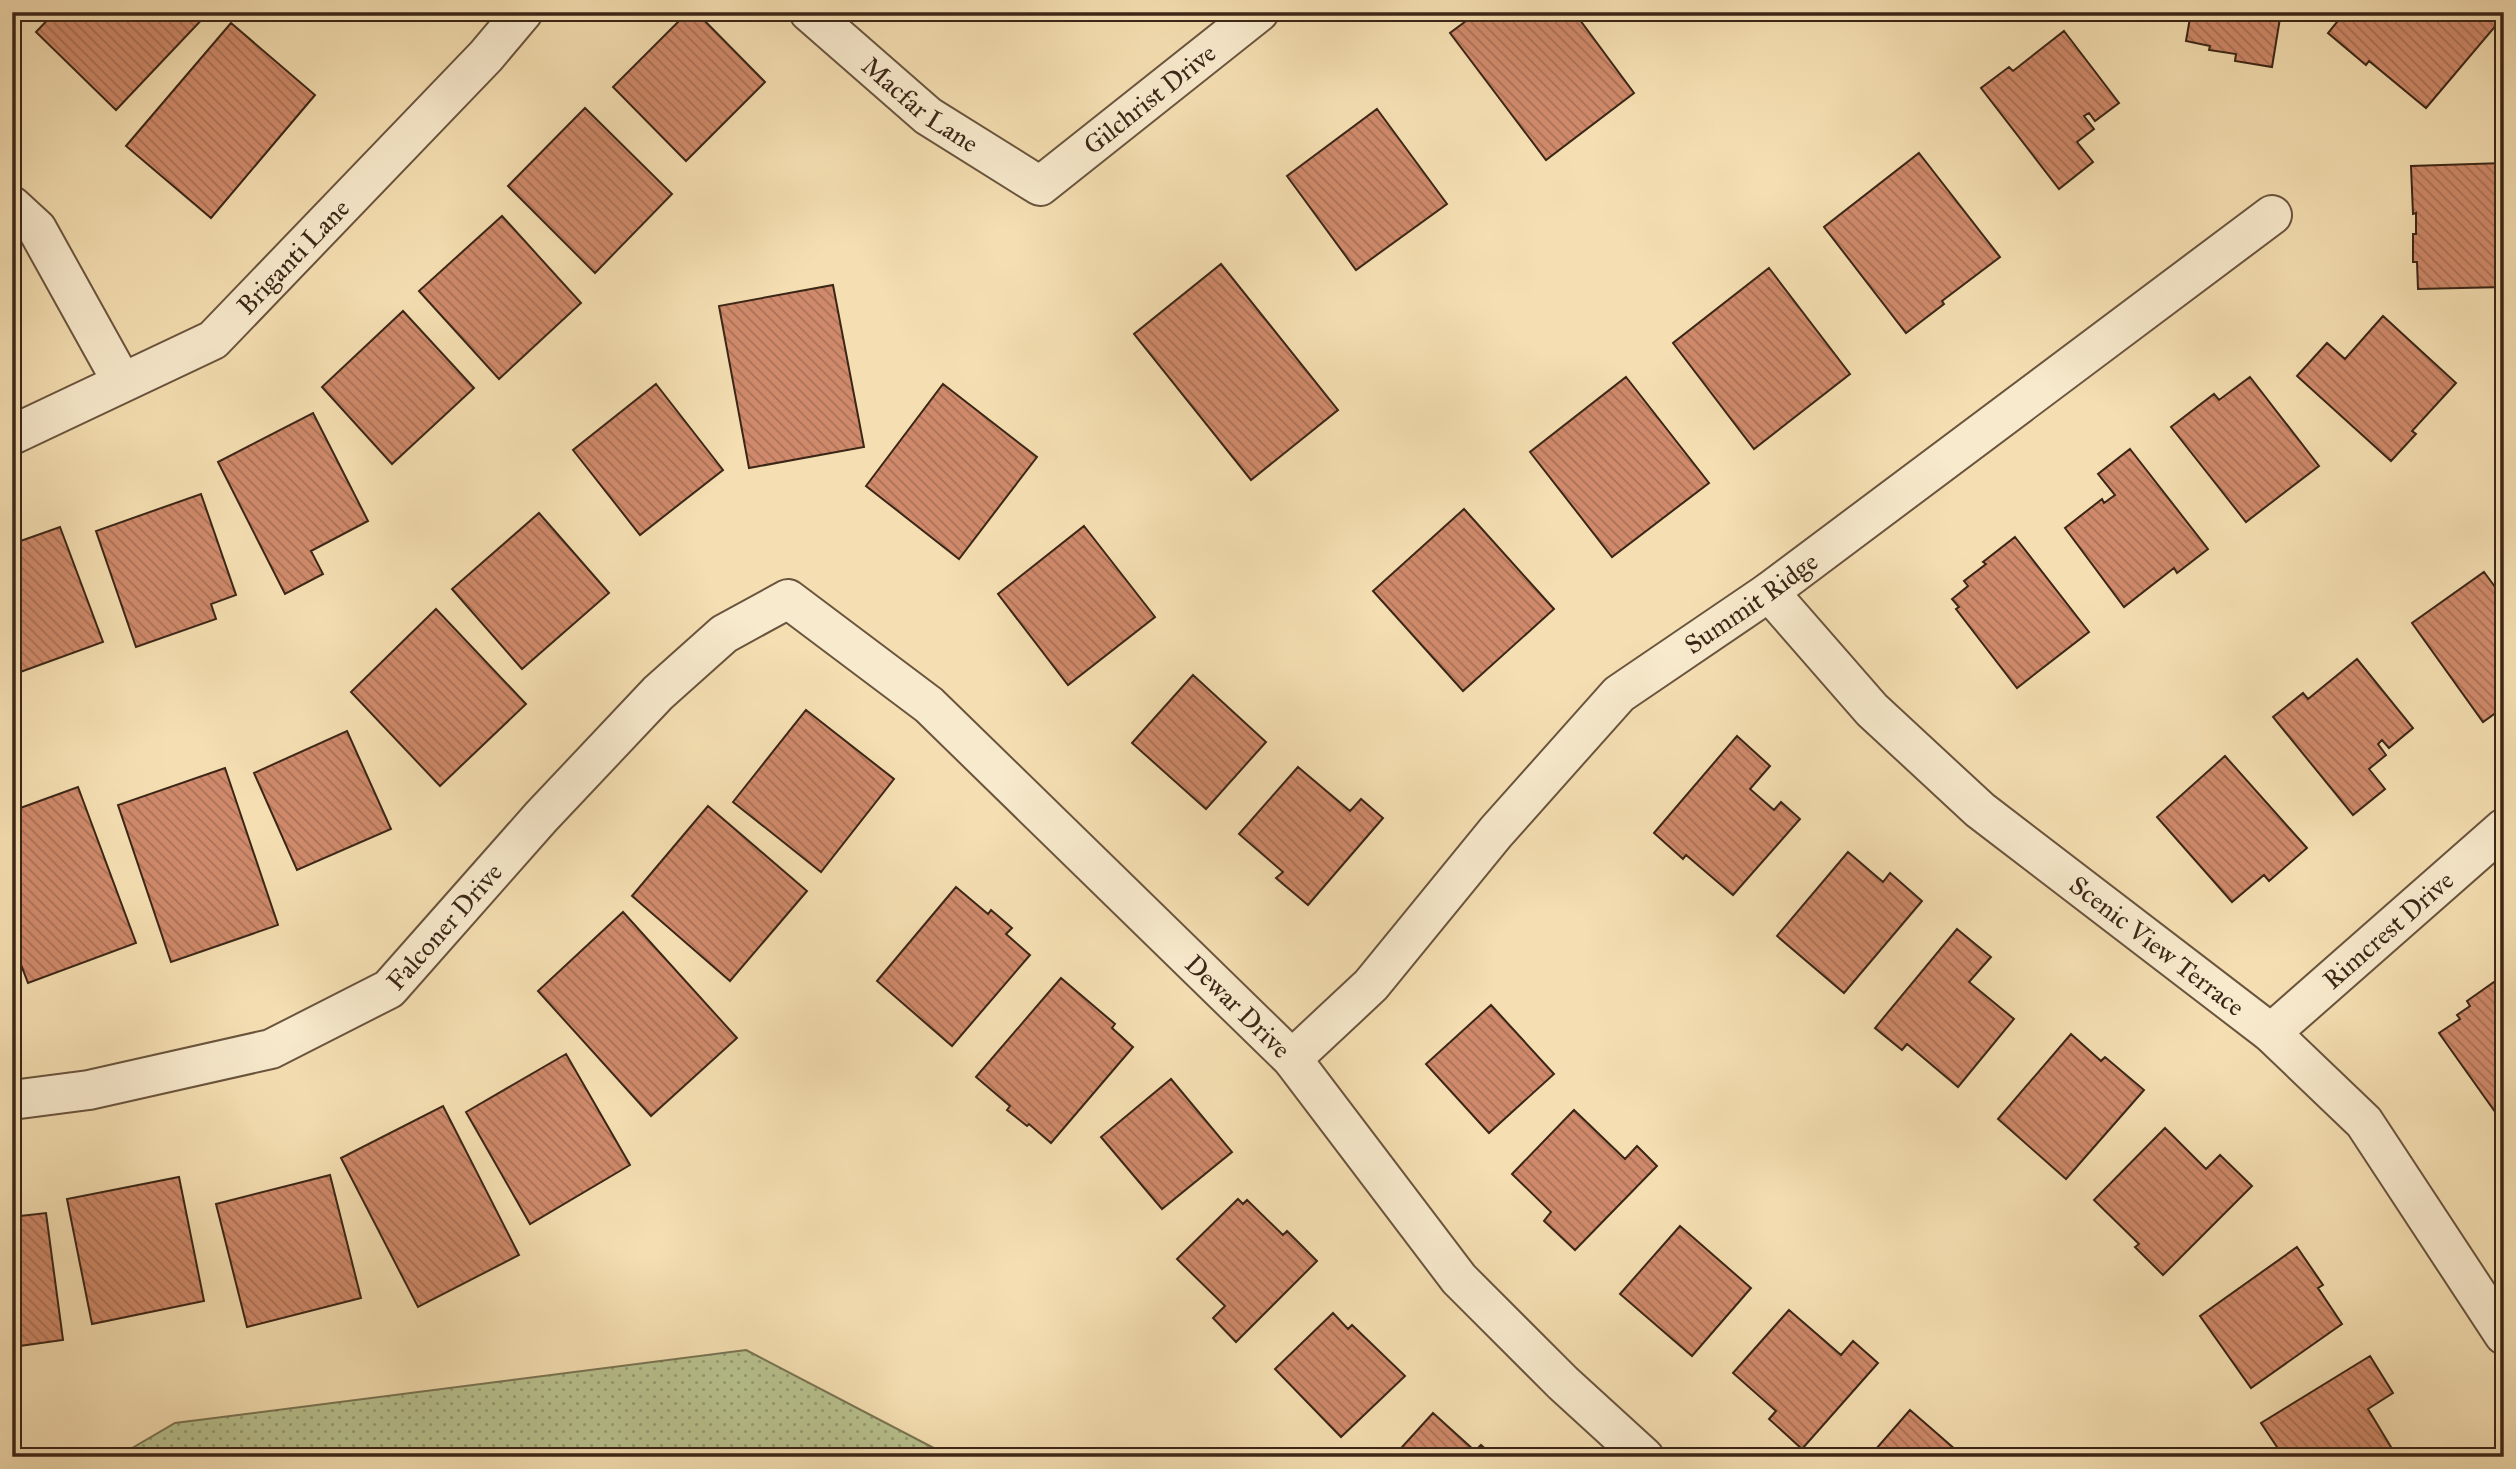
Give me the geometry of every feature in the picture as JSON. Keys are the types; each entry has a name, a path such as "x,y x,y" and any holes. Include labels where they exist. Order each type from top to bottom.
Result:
{"street":[{"name":"Briganti Lane","path":"12,435 213,341 486,56 523,12"},
{"name":"Macfar Lane","path":"809,12 928,116 1040,186"},
{"name":"Gilchrist Drive","path":"1040,186 1259,12"},
{"path":"12,206 37,229 122,382"},
{"name":"Summit Ridge","path":"1292,1059 1371,985 1496,832 1619,694 1769,592 2272,215"},
{"name":"Scenic View Terrace","path":"1769,592 1872,710 1980,810 2271,1033 2364,1122 2504,1335"},
{"name":"Dewar Drive","path":"788,599 929,705 1292,1059 1459,1279 1563,1383 1644,1457"},
{"name":"Falconer Drive","path":"12,1100 89,1090 271,1049 389,989 541,817 659,693 724,634 788,599"},
{"name":"Rimcrest Drive","path":"2271,1033 2504,828"}],"green space":[{"path":"746,1350 951,1457 117,1457 175,1423"}],"building":[{"path":"55,12 209,12 116,110 36,32"},
{"path":"688,12 696,12 765,82 686,161 613,87"},
{"path":"1478,12 1574,12 1634,93 1546,160 1450,33"},
{"path":"2191,12 2281,12 2272,67 2235,61 2236,54 2209,50 2210,46 2186,41"},
{"path":"2345,12 2504,12 2504,16 2426,108 2369,61 2366,65 2328,33"},
{"path":"231,23 315,95 211,218 126,146"},
{"path":"2064,31 2119,103 2095,121 2089,113 2084,116 2094,129 2077,142 2093,162 2059,189 1981,88 2009,67 2013,71"},
{"path":"585,108 672,194 595,273 508,186"},
{"path":"1377,109 1447,204 1356,270 1287,176"},
{"path":"1919,153 2000,257 1942,301 1944,304 1906,333 1824,227"},
{"path":"2504,163 2504,287 2418,289 2417,262 2413,262 2416,213 2413,214 2411,166"},
{"path":"502,216 581,303 499,379 419,291"},
{"path":"1221,264 1338,410 1251,480 1134,334"},
{"path":"1769,268 1850,374 1754,449 1673,343"},
{"path":"833,285 864,447 749,468 719,306"},
{"path":"403,311 474,388 392,464 322,387"},
{"path":"2383,316 2456,383 2412,431 2416,434 2391,461 2297,376 2327,343 2345,359"},
{"path":"1626,377 1709,483 1612,557 1530,452"},
{"path":"2250,377 2319,466 2246,522 2171,427 2214,394 2219,400"},
{"path":"656,384 723,470 640,535 573,450"},
{"path":"943,384 1037,457 959,559 866,486"},
{"path":"313,413 368,521 311,551 323,574 285,594 218,462"},
{"path":"2130,449 2208,549 2177,573 2174,568 2124,607 2065,528 2102,499 2104,503 2115,495 2098,474"},
{"path":"201,494 236,595 211,604 216,619 136,647 96,531"},
{"path":"1464,509 1554,609 1463,691 1373,591"},
{"path":"539,513 609,593 522,669 452,589"},
{"path":"1084,526 1155,617 1068,685 998,594"},
{"path":"60,527 103,642 12,675 12,544"},
{"path":"2015,537 2089,632 2017,688 1956,609 1959,607 1952,599 1968,586 1964,581 1986,564 1983,562"},
{"path":"2484,572 2504,599 2504,707 2483,722 2412,623"},
{"path":"436,609 526,704 440,786 351,692"},
{"path":"2357,659 2413,728 2389,748 2382,740 2378,744 2386,755 2369,769 2385,789 2353,815 2273,717 2303,693 2308,699"},
{"path":"1193,675 1266,742 1206,809 1132,743"},
{"path":"806,710 894,779 821,872 733,802"},
{"path":"347,731 391,829 297,870 254,773"},
{"path":"1737,736 1770,766 1750,789 1774,810 1781,802 1800,819 1733,895 1686,855 1683,859 1654,833"},
{"path":"2225,756 2307,848 2269,881 2264,875 2232,902 2157,817"},
{"path":"1298,767 1350,811 1361,799 1383,818 1308,905 1276,878 1283,872 1239,834"},
{"path":"225,768 278,925 171,962 118,805"},
{"path":"78,787 136,943 28,983 12,941 12,811"},
{"path":"708,806 807,891 730,981 632,896"},
{"path":"1848,852 1883,882 1890,873 1922,901 1844,993 1777,936"},
{"path":"956,887 988,914 991,910 1012,928 1006,934 1030,955 952,1046 877,981"},
{"path":"623,912 737,1038 651,1116 538,991"},
{"path":"1957,929 1991,957 1969,982 2014,1019 1958,1087 1907,1044 1902,1050 1875,1028"},
{"path":"2504,975 2503,1123 2439,1033 2460,1019 2457,1015 2470,1006 2467,1001"},
{"path":"1061,978 1115,1024 1112,1028 1133,1047 1051,1143 1007,1110 1010,1106 976,1077"},
{"path":"1491,1005 1554,1074 1489,1133 1426,1064"},
{"path":"2071,1034 2101,1061 2105,1057 2144,1090 2066,1179 1998,1119"},
{"path":"566,1054 630,1165 530,1224 466,1112"},
{"path":"1171,1079 1232,1152 1162,1209 1101,1137"},
{"path":"443,1106 519,1255 418,1307 341,1158"},
{"path":"1574,1110 1625,1159 1637,1146 1657,1166 1575,1250 1544,1221 1551,1212 1512,1174"},
{"path":"2165,1128 2206,1169 2220,1155 2252,1186 2163,1275 2135,1247 2139,1244 2094,1200"},
{"path":"330,1175 361,1298 247,1327 216,1204"},
{"path":"179,1177 204,1301 92,1324 67,1199"},
{"path":"1238,1199 1243,1204 1247,1200 1283,1235 1287,1231 1317,1261 1236,1342 1213,1318 1225,1306 1177,1259"},
{"path":"46,1213 63,1340 12,1347 12,1217"},
{"path":"1680,1226 1751,1288 1692,1356 1620,1294"},
{"path":"2297,1247 2323,1285 2318,1288 2342,1324 2251,1388 2200,1316"},
{"path":"1789,1310 1841,1355 1853,1341 1878,1363 1802,1449 1769,1419 1776,1411 1733,1373"},
{"path":"1333,1313 1348,1329 1352,1325 1405,1376 1341,1437 1275,1369"},
{"path":"2370,1356 2393,1393 2368,1409 2397,1457 2290,1457 2286,1449 2281,1453 2261,1423"},
{"path":"1910,1410 1964,1457 1869,1457"},
{"path":"1433,1413 1475,1451 1481,1445 1494,1457 1393,1457"}]}
